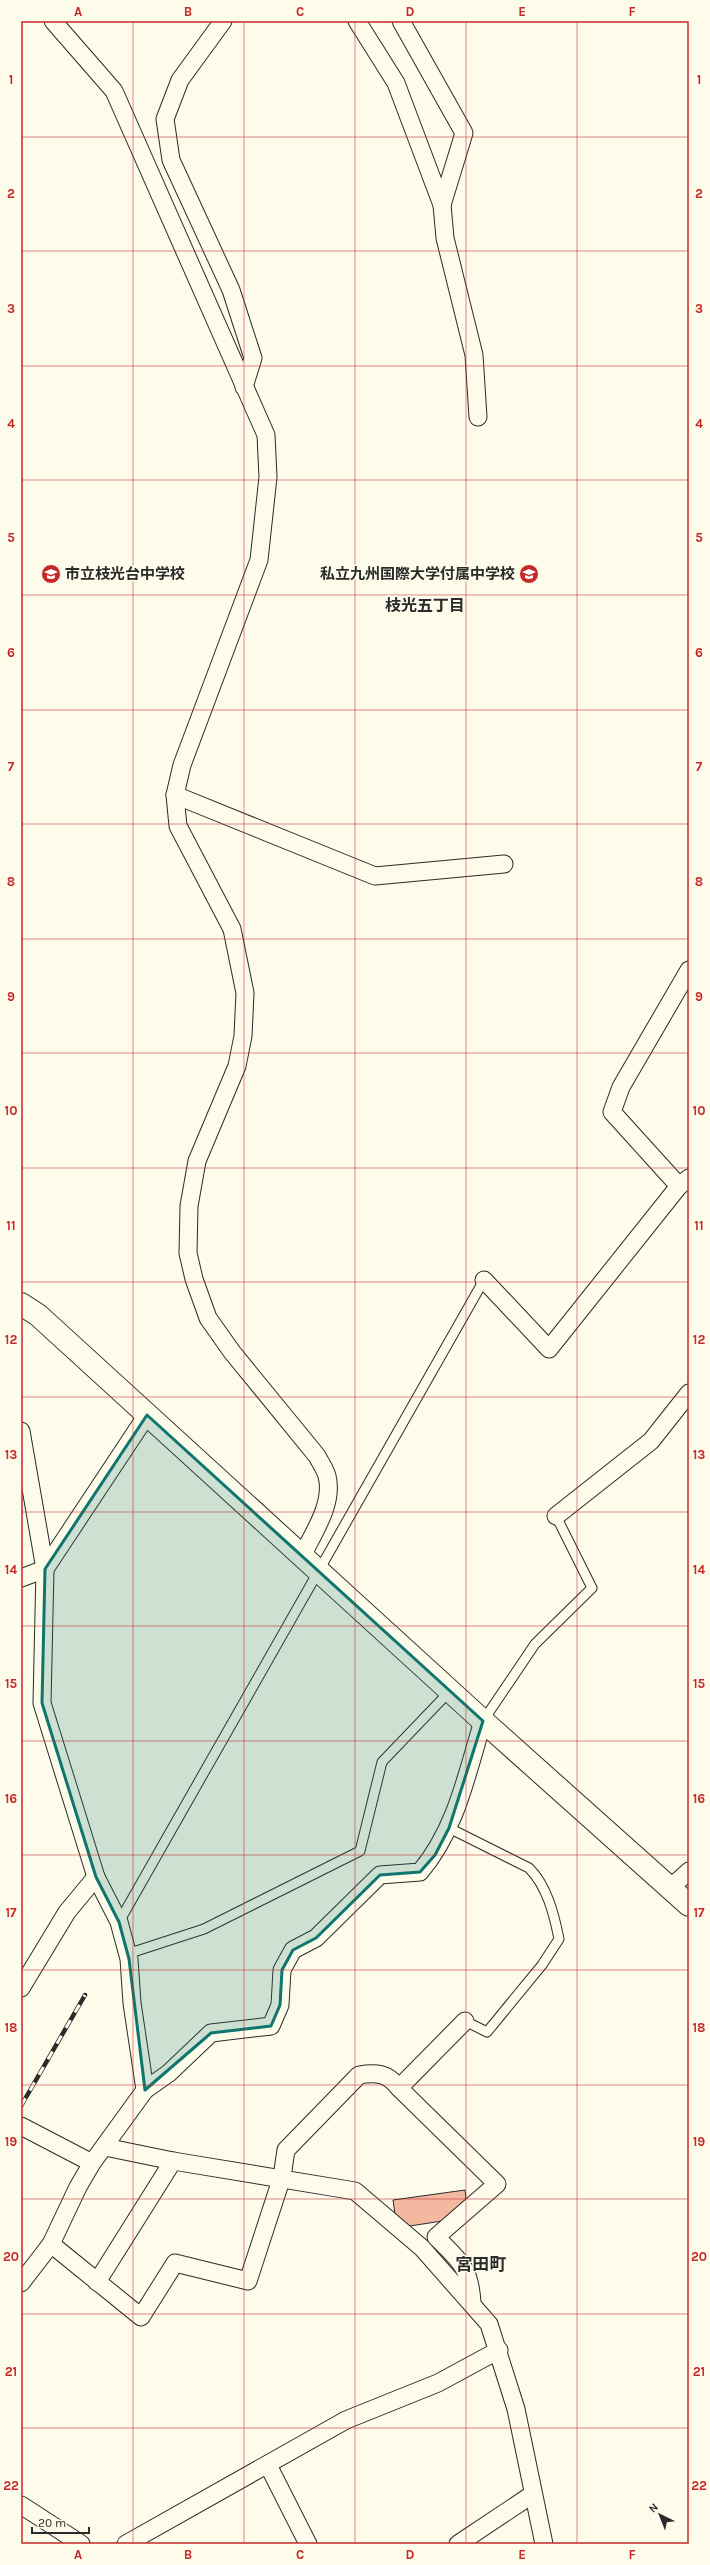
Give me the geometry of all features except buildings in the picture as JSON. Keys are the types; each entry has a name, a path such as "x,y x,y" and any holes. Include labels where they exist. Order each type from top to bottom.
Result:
{"street":[{"path":"53,21 114,91 266,435 268,477 259,560 182,765 175,795 178,826 232,929 245,993 243,1036 237,1066 197,1162 189,1206 188,1253 194,1279 208,1318 232,1352 317,1456 327,1475 328,1494 310,1562"},
{"path":"224,21 180,80 164,119 171,160 231,290 254,358 244,387"},
{"path":"357,21 396,83 442,205 445,238 474,355 478,418"},
{"path":"401,21 464,133 442,205"},
{"path":"175,795 376,876 504,864"},
{"path":"484,1280 549,1349 684,1182 612,1112 621,1087 689,970"},
{"path":"21,1304 38,1315 483,1721 689,1905"},
{"path":"556,1516 651,1441 689,1393"},
{"path":"21,1578 45,1569 146,1415"},
{"path":"21,1430 22,1449 45,1569 42,1703 96,1877 119,1922 127,1954 132,2003 145,2090"},
{"path":"21,2283 51,2244 78,2187 92,2163 145,2090 169,2073 211,2033 271,2026 280,2005 282,1970 293,1950 316,1938 380,1875 420,1872 435,1855 449,1828 483,1721"},
{"path":"670,1888 689,1871"},
{"path":"21,1988 67,1912 96,1877"},
{"path":"399,2088 465,2021"},
{"path":"51,2244 141,2317 175,2263 248,2281 282,2177 286,2150 359,2074 375,2072 392,2078 399,2088 497,2184 436,2237 464,2264 471,2287 472,2303"},
{"path":"21,2126 92,2163"},
{"path":"105,2147 173,2161 282,2177 355,2191 422,2248 489,2324 499,2350 516,2409 544,2544"},
{"path":"97,2282 173,2161"},
{"path":"126,2544 346,2420 438,2383 499,2350"},
{"path":"268,2464 308,2544"},
{"path":"458,2544 533,2494"},
{"path":"21,2505 81,2544"}],"lane":[{"path":"119,1922 310,1562 484,1280"},
{"path":"483,1721 535,1644 592,1588 556,1516"},
{"path":"127,1954 204,1929 360,1851 382,1762 450,1691"},
{"path":"449,1828 529,1868 542,1886 555,1920 559,1939 542,1966 487,2032 465,2021"}],"highlighted area":[{"path":"147,1415 483,1721 449,1828 435,1855 420,1872 380,1875 316,1938 293,1950 282,1970 280,2005 271,2026 211,2033 145,2090 129,1959 119,1922 96,1877 42,1703 45,1569"}],"railway":[{"path":"21,2106 85,1995"}],"place":[{"name":"市立枝光台中学校","path":"51,574"},
{"name":"私立九州国際大学付属中学校","path":"529,574"}],"district":[{"name":"枝光五丁目","path":"425,605"},
{"name":"宮田町","path":"481,2264"}]}
